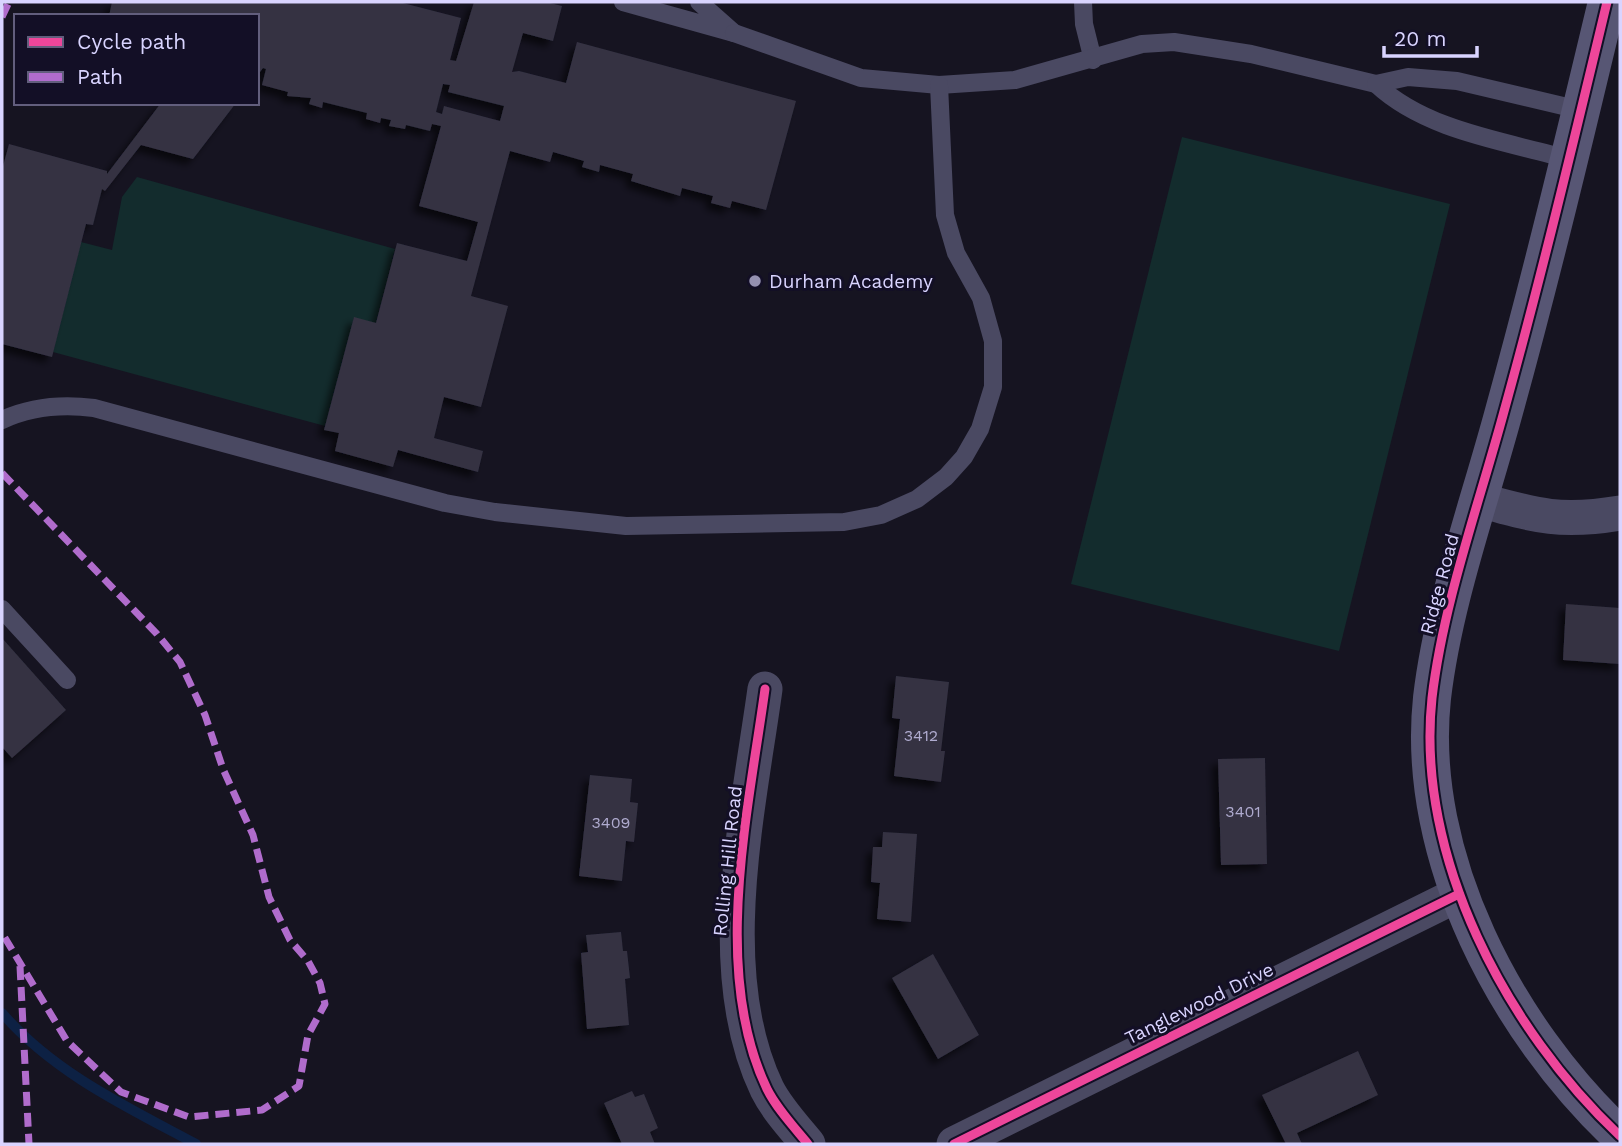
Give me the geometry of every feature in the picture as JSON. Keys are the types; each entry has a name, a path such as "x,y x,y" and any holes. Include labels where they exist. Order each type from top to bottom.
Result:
{"street":[{"name":"Ridge Road","path":"1607,2 1569,159 1440,648 1429,739 1430,778 1435,810 1459,894 1478,937 1540,1049 1620,1136"},
{"path":"1479,500 1558,519 1578,520 1620,513"},
{"name":"Rolling Hill Road","path":"765,689 747,821 736,955 746,1023 767,1089 808,1144"},
{"name":"Tanglewood Drive","path":"954,1144 1459,894"}],"lane":[{"path":"623,2 734,33 861,78 939,85 1014,80 1093,60 1142,44 1199,43 1376,84 1408,77 1457,81 1580,110"},
{"path":"699,2 734,33"},
{"path":"1083,2 1084,24 1093,60"},
{"path":"1376,84 1395,101 1455,128 1569,159"},
{"path":"2,420 65,404 93,408 445,503 495,512 625,526 844,522 881,515 917,499 946,477 964,457 980,429 993,387 993,341 981,298 956,253 944,215 939,85"},
{"path":"2,609 67,680"}],"green space":[{"path":"1182,137 1450,204 1339,651 1071,584"},
{"path":"137,177 395,249 376,323 354,318 325,426 53,352 81,242 112,250 122,197"}],"building":[{"path":"112,2 399,2 461,18 450,60 456,61 474,2 546,2 562,6 553,41 523,33 512,72 519,71 566,83 577,42 796,101 766,210 732,201 730,208 711,203 713,196 682,188 680,196 631,181 633,174 600,165 599,172 582,167 584,161 553,152 550,162 510,151 471,296 508,306 481,407 444,397 434,438 483,451 478,472 398,450 393,467 335,451 339,433 324,430 354,317 376,323 397,243 467,261 478,222 419,206 441,126 432,124 430,131 406,125 405,129 389,126 391,120 381,118 380,123 366,119 367,113 323,102 322,108 309,104 311,98 287,96 288,92 262,85 266,69 263,68 259,73 259,14 109,14","holes":["443,84 450,85 448,92 504,106 500,121 444,106 442,114 436,112"]},
{"path":"159,105 234,105 193,159 141,145 105,191 102,189 93,225 86,224 52,357 2,344 2,170 9,144 107,171 107,174"},
{"path":"1566,604 1620,608 1620,664 1563,660"},
{"path":"2,638 66,710 12,758 2,747"},
{"path":"896,676 949,682 941,751 945,751 941,782 894,776 900,719 892,718"},
{"path":"1265,758 1267,864 1221,865 1218,759"},
{"path":"590,775 632,779 630,802 638,803 634,842 626,841 622,881 579,876"},
{"path":"883,832 917,834 911,922 877,919 880,883 871,882 873,847 882,847"},
{"path":"621,932 623,951 627,951 630,978 625,979 629,1025 587,1029 581,953 588,952 586,935"},
{"path":"933,954 979,1035 938,1059 892,978"},
{"path":"1358,1051 1378,1095 1297,1133 1302,1144 1286,1144 1262,1095"},
{"path":"632,1091 635,1097 644,1094 658,1128 650,1132 655,1144 622,1144 604,1103"}],"waterway":[{"path":"2,1013 22,1034 68,1071 118,1102 196,1144"}],"marked path":[{"path":"2,17 9,2"},
{"path":"2,473 157,634 180,662 205,715 223,769 253,835 269,897 290,940 308,961 320,983 325,1004 308,1035 299,1086 262,1110 189,1117 121,1092 67,1041 2,933"},
{"path":"20,966 29,1144"}],"cycle path":[{"path":"1607,2 1531,312 1444,627 1432,698 1431,758 1438,819 1454,879 1477,937 1506,993 1541,1045 1579,1093 1620,1136"},
{"path":"765,689 743,839 737,944 741,995 750,1043 767,1089 808,1144"},
{"path":"954,1144 1459,894"}],"place":[{"name":"Durham Academy","path":"755,281"}]}
